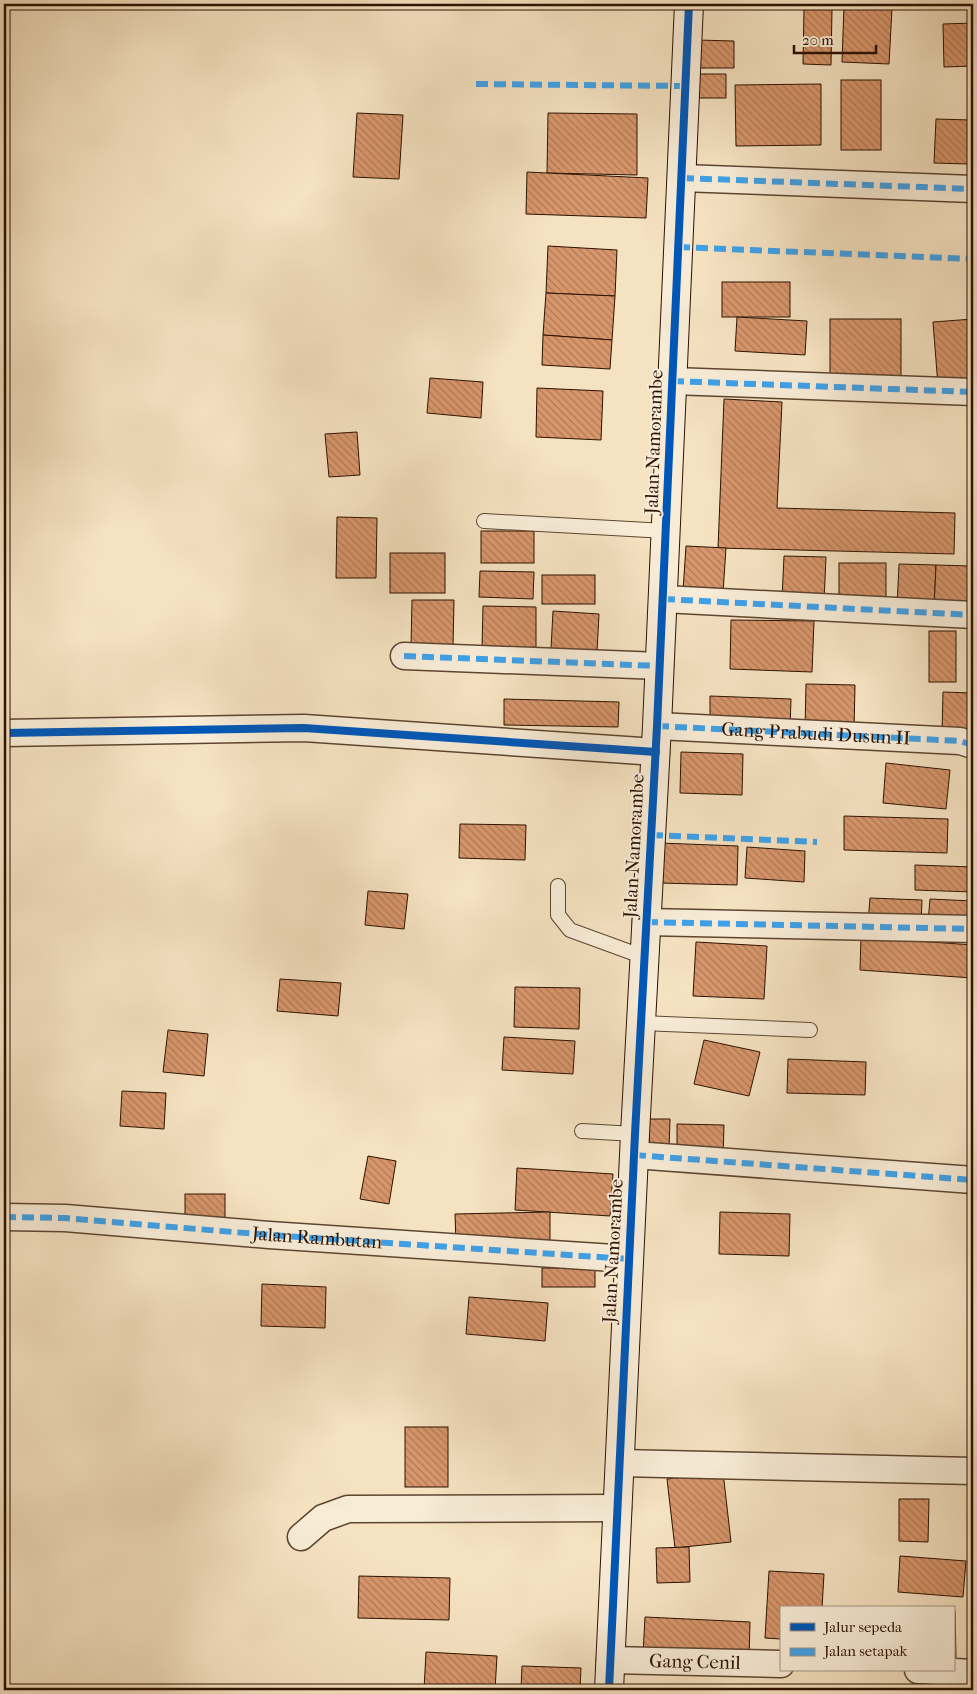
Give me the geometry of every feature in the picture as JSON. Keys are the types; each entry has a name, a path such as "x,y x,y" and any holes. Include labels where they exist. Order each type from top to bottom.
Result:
{"street":[{"name":"Jalan Namorambe","path":"609,1690 634,1144 657,739 689,4"},
{"path":"682,178 973,190"},
{"path":"672,381 973,392"},
{"path":"663,598 973,615"},
{"path":"404,656 660,666"},
{"name":"Gang Prabudi Dusun II","path":"4,733 304,728 657,739 960,741 973,745"},
{"path":"646,922 973,929"},
{"path":"634,1144 973,1180"},
{"name":"Jalan Rambutan","path":"4,1217 65,1218 269,1236 629,1259"},
{"path":"620,1463 973,1472"},
{"path":"301,1537 323,1518 348,1510 618,1508"},
{"name":"Gang Cenil","path":"610,1660 780,1664"},
{"path":"954,1672 973,1673"}],"lane":[{"path":"484,521 666,531"},
{"path":"558,886 558,915 570,930 644,957"},
{"path":"641,1023 810,1030"},
{"path":"582,1131 634,1144"}],"building":[{"path":"844,6 892,8 889,64 842,62"},
{"path":"804,9 832,9 831,65 803,64"},
{"path":"973,23 973,66 944,67 943,24"},
{"path":"697,40 734,41 734,68 697,68"},
{"path":"699,74 726,74 726,98 698,98"},
{"path":"841,80 881,80 881,150 841,150"},
{"path":"821,84 821,145 736,146 735,85"},
{"path":"357,113 403,115 399,179 353,177"},
{"path":"548,113 637,114 637,175 547,173"},
{"path":"936,119 970,120 968,164 934,163"},
{"path":"527,172 648,178 646,218 526,214"},
{"path":"548,246 617,250 615,296 546,293"},
{"path":"722,282 790,282 790,317 722,317"},
{"path":"546,293 615,296 612,340 543,335"},
{"path":"737,317 807,321 805,355 735,351"},
{"path":"830,319 901,319 901,376 830,376"},
{"path":"973,319 973,383 938,386 933,322"},
{"path":"543,335 612,340 610,369 542,365"},
{"path":"430,378 483,382 481,418 427,413"},
{"path":"537,388 603,391 601,440 536,437"},
{"path":"724,399 782,402 777,508 955,513 954,554 718,548"},
{"path":"357,432 360,475 329,477 325,434"},
{"path":"337,517 377,518 376,578 336,578"},
{"path":"481,531 534,531 534,563 481,563"},
{"path":"686,546 726,548 723,593 683,591"},
{"path":"390,553 445,553 445,593 390,593"},
{"path":"784,556 826,557 824,601 782,599"},
{"path":"839,563 886,563 886,603 839,603"},
{"path":"899,564 936,565 934,609 897,608"},
{"path":"936,565 970,566 969,610 934,609"},
{"path":"480,571 534,572 533,599 479,597"},
{"path":"542,575 595,575 595,604 542,604"},
{"path":"412,600 454,600 453,647 411,646"},
{"path":"483,606 536,607 536,649 482,649"},
{"path":"553,611 599,614 597,652 551,649"},
{"path":"731,620 814,621 812,672 730,669"},
{"path":"969,627 973,627 973,684 972,684"},
{"path":"929,631 956,631 956,682 929,682"},
{"path":"806,684 855,685 854,731 805,730"},
{"path":"943,692 971,693 971,734 942,734"},
{"path":"710,696 791,699 790,729 710,727"},
{"path":"504,699 619,702 618,727 504,725"},
{"path":"681,752 743,754 742,795 680,793"},
{"path":"886,763 950,770 946,809 883,803"},
{"path":"844,816 948,819 947,853 844,850"},
{"path":"460,824 526,825 525,860 459,858"},
{"path":"660,843 738,846 737,885 659,883"},
{"path":"747,847 805,851 804,882 745,878"},
{"path":"915,865 973,867 973,892 915,890"},
{"path":"368,891 408,894 404,929 365,925"},
{"path":"870,898 922,900 921,926 868,923"},
{"path":"930,899 973,901 973,925 928,922"},
{"path":"861,937 973,945 972,978 860,970"},
{"path":"696,942 767,946 764,999 693,996"},
{"path":"280,979 341,983 338,1016 277,1011"},
{"path":"515,987 580,988 579,1029 514,1027"},
{"path":"168,1030 208,1034 204,1076 163,1072"},
{"path":"504,1037 575,1041 573,1074 502,1070"},
{"path":"704,1040 760,1052 749,1096 694,1084"},
{"path":"788,1059 866,1062 865,1095 787,1093"},
{"path":"122,1091 166,1093 164,1129 120,1126"},
{"path":"649,1119 670,1119 669,1150 649,1149"},
{"path":"677,1124 724,1125 723,1158 677,1157"},
{"path":"368,1156 396,1161 389,1204 360,1199"},
{"path":"517,1168 613,1174 610,1216 515,1210"},
{"path":"185,1194 225,1194 225,1227 185,1227"},
{"path":"550,1212 550,1241 456,1243 455,1214"},
{"path":"720,1212 790,1214 789,1256 719,1254"},
{"path":"542,1268 595,1268 595,1287 542,1287"},
{"path":"262,1284 326,1287 325,1328 261,1326"},
{"path":"469,1297 548,1303 545,1341 466,1334"},
{"path":"405,1427 448,1427 448,1487 405,1487"},
{"path":"723,1472 731,1542 675,1548 667,1479"},
{"path":"899,1499 929,1499 928,1542 899,1541"},
{"path":"689,1547 690,1582 657,1583 656,1548"},
{"path":"900,1556 966,1561 963,1597 898,1592"},
{"path":"769,1571 824,1574 822,1606 780,1606 780,1639 765,1638"},
{"path":"359,1576 450,1578 449,1620 358,1618"},
{"path":"954,1611 955,1611 956,1657 954,1657"},
{"path":"645,1617 750,1622 749,1660 643,1655"},
{"path":"426,1652 497,1656 495,1690 424,1690"},
{"path":"522,1666 581,1668 580,1690 521,1690"}],"marked path":[{"path":"476,84 685,86"},
{"path":"682,178 973,189"},
{"path":"678,247 973,259"},
{"path":"672,381 973,392"},
{"path":"663,599 973,615"},
{"path":"404,656 660,666"},
{"path":"657,726 960,741 973,745"},
{"path":"651,835 817,842"},
{"path":"646,922 973,929"},
{"path":"634,1155 973,1180"},
{"path":"4,1217 65,1218 269,1235 629,1259"}],"cycle path":[{"path":"609,1690 635,1134 657,726 689,4"},
{"path":"4,733 304,728 656,752"}]}
